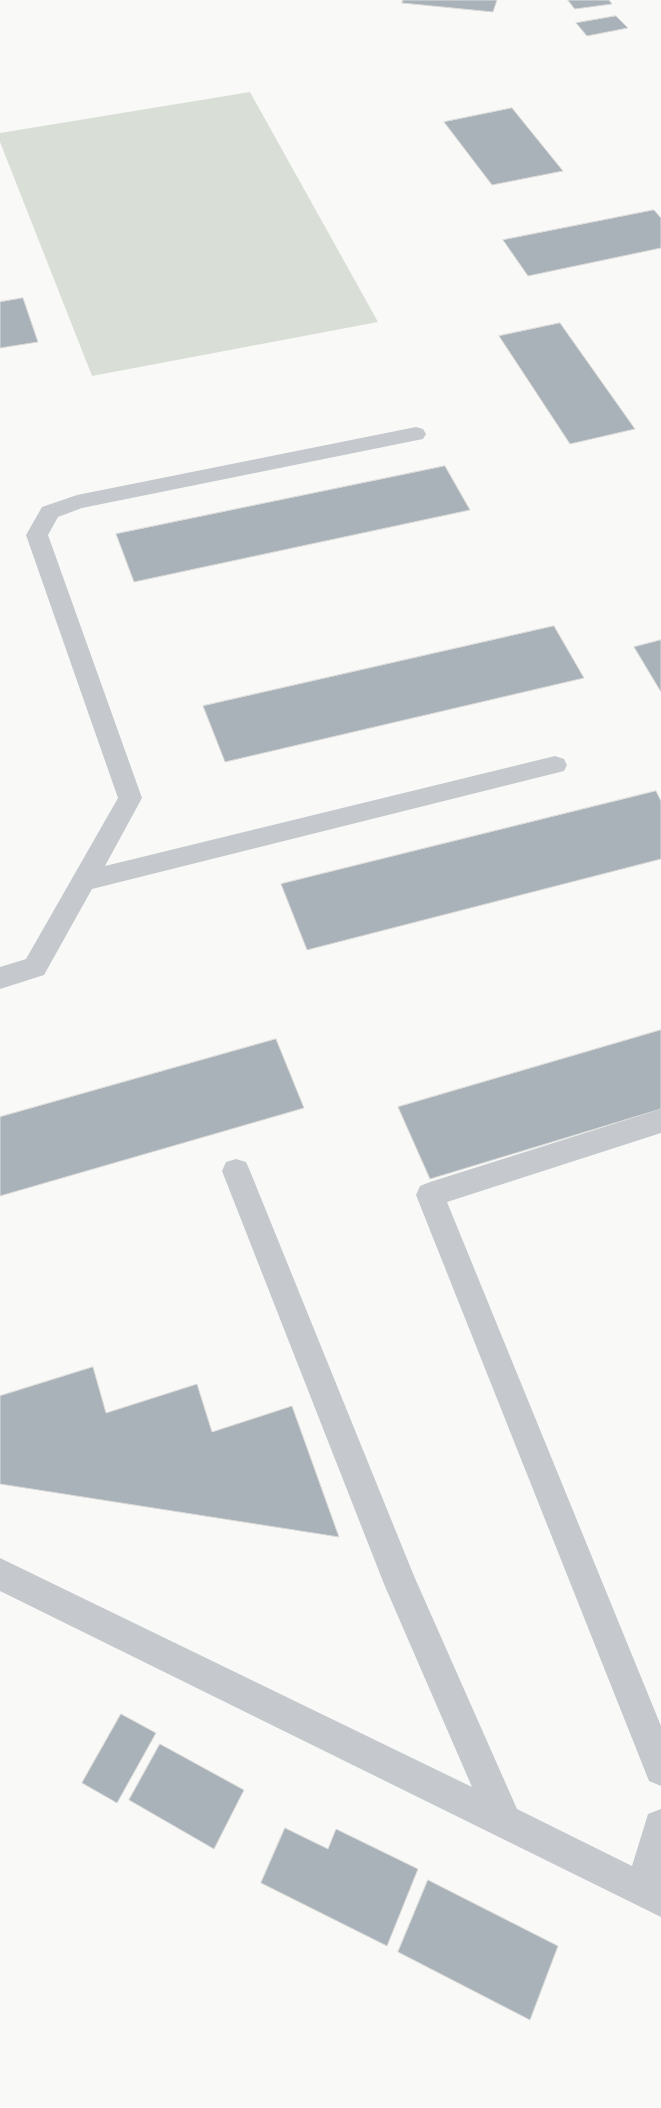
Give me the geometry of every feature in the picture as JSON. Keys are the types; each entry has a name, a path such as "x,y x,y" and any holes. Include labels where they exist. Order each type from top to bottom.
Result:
{"street":[{"path":"0,978 36,967 130,798 36,535 50,512 77,502 416,434"},
{"path":"83,881 555,765"},
{"path":"661,1121 430,1195 661,1769"},
{"path":"236,1171 401,1584 504,1821"},
{"path":"0,1574 652,1895 661,1827"}],"shaded area":[{"path":"250,92 378,322 92,376 0,142 0,133"}],"building":[{"path":"403,0 497,0 493,12 402,3"},
{"path":"568,0 609,0 612,4 575,9"},
{"path":"616,16 628,28 587,36 576,23"},
{"path":"512,108 563,171 492,185 444,122"},
{"path":"654,210 661,218 661,248 528,276 503,240"},
{"path":"23,298 38,342 0,348 0,302"},
{"path":"560,323 635,429 570,444 499,336"},
{"path":"445,466 470,510 134,582 116,534"},
{"path":"554,626 584,678 225,762 203,706"},
{"path":"661,640 661,692 634,647"},
{"path":"656,791 661,801 661,859 307,950 281,884"},
{"path":"661,1030 661,1109 430,1179 398,1107"},
{"path":"276,1039 304,1108 0,1196 0,1117"},
{"path":"93,1367 106,1413 197,1384 212,1432 292,1406 339,1537 0,1484 0,1396"},
{"path":"121,1714 156,1733 117,1803 82,1783"},
{"path":"160,1744 244,1790 214,1849 129,1800"},
{"path":"285,1828 328,1849 336,1829 418,1869 387,1946 261,1883"},
{"path":"428,1880 558,1946 530,2020 398,1952"}]}
